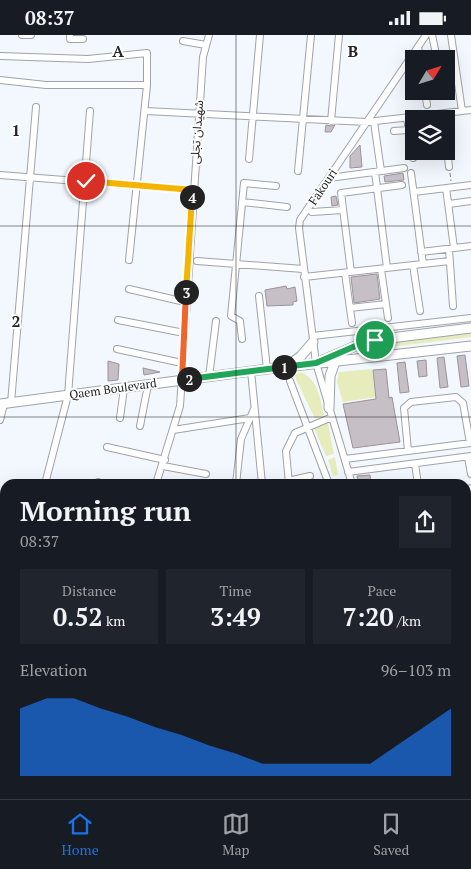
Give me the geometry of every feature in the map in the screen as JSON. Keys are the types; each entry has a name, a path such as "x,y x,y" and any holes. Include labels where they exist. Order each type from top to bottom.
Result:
{"main road":[{"name":"Qaem Boulevard","path":"316,363 360,344 375,340 471,328"},
{"path":"286,367 301,356 313,339"},
{"name":"Qaem Boulevard","path":"5,404 267,369 471,346"},
{"path":"330,413 330,376 335,362"}],"street":[{"path":"22,35 31,35"},
{"name":"شهیدان تجلی","path":"158,479 180,406 198,115 203,57 210,35"},
{"path":"249,159 260,35"},
{"path":"298,171 311,35"},
{"path":"331,121 340,35"},
{"name":"Fakouri","path":"350,479 316,363 303,269 300,220 370,122 426,35"},
{"path":"432,35 435,50"},
{"path":"451,35 462,111"},
{"path":"70,37 83,39"},
{"path":"183,41 206,45"},
{"path":"0,56 88,59 147,53 145,111 129,260"},
{"path":"0,81 46,85 147,85"},
{"path":"426,100 427,105"},
{"path":"0,420 5,404 22,286 36,107"},
{"path":"455,113 471,110"},
{"path":"46,479 68,395 90,111"},
{"path":"145,111 331,121 370,122 405,118"},
{"path":"370,122 378,171 377,189 388,318"},
{"path":"394,131 405,130"},
{"path":"448,160 449,167"},
{"path":"329,177 404,168"},
{"path":"411,173 423,264"},
{"path":"0,175 193,190"},
{"path":"242,339 240,321 231,316 244,183 276,187"},
{"path":"352,323 341,193 402,185"},
{"path":"414,192 471,185"},
{"path":"449,188 453,306"},
{"path":"449,204 471,201"},
{"path":"242,202 287,207"},
{"path":"312,212 343,210"},
{"path":"421,252 471,246"},
{"path":"197,261 303,269"},
{"path":"304,277 450,261"},
{"path":"413,265 420,311"},
{"path":"129,289 186,302"},
{"path":"260,296 267,369"},
{"path":"350,308 386,304"},
{"path":"313,339 471,318"},
{"path":"118,320 184,333"},
{"path":"209,377 216,321"},
{"path":"117,349 182,363"},
{"path":"251,371 262,479"},
{"path":"290,381 306,428 324,465 328,479"},
{"path":"140,426 148,385"},
{"path":"120,418 124,388"},
{"path":"345,459 408,451 448,445 470,443 463,403 456,397 411,402 404,408 408,451"},
{"path":"236,479 239,449 255,408"},
{"path":"288,479 286,451 295,433 330,413"},
{"path":"173,430 250,418"},
{"path":"448,445 451,459"},
{"path":"108,447 206,474"},
{"path":"387,453 390,467"},
{"path":"348,472 470,457 471,474"},
{"path":"415,464 417,479"},
{"path":"299,479 310,476"}],"path":[{"path":"449,167 449,188"}],"green space":[{"path":"471,333 471,337 351,352 361,346"},
{"path":"372,369 376,397 343,402 337,382 339,372"},
{"path":"301,372 307,375 315,385 319,396 324,415 315,419 294,375"},
{"path":"328,423 334,454 326,456 314,428"},
{"path":"335,457 338,475 333,476 328,460"}],"building":[{"path":"326,125 335,125 331,132 325,132"},
{"path":"360,145 362,167 350,168 350,156"},
{"path":"403,173 404,180 385,182 384,176"},
{"path":"336,196 338,205 332,206 331,197"},
{"path":"377,274 380,299 354,303 351,277"},
{"path":"286,286 287,289 295,287 297,301 293,302 293,305 267,306 265,290"},
{"path":"465,355 469,386 461,387 457,356"},
{"path":"444,357 448,387 440,388 437,358"},
{"path":"426,360 427,376 419,377 417,361"},
{"path":"108,361 119,364 118,380 108,381"},
{"path":"405,362 409,392 400,393 397,363"},
{"path":"143,368 160,372 144,375"},
{"path":"386,369 389,398 392,397 400,442 353,448 343,404 376,399 373,370"},
{"path":"370,475 370,479 357,479 357,476"}],"route":[{"path":"86,181 193,190 182,380 316,363 360,344 375,340"}]}
